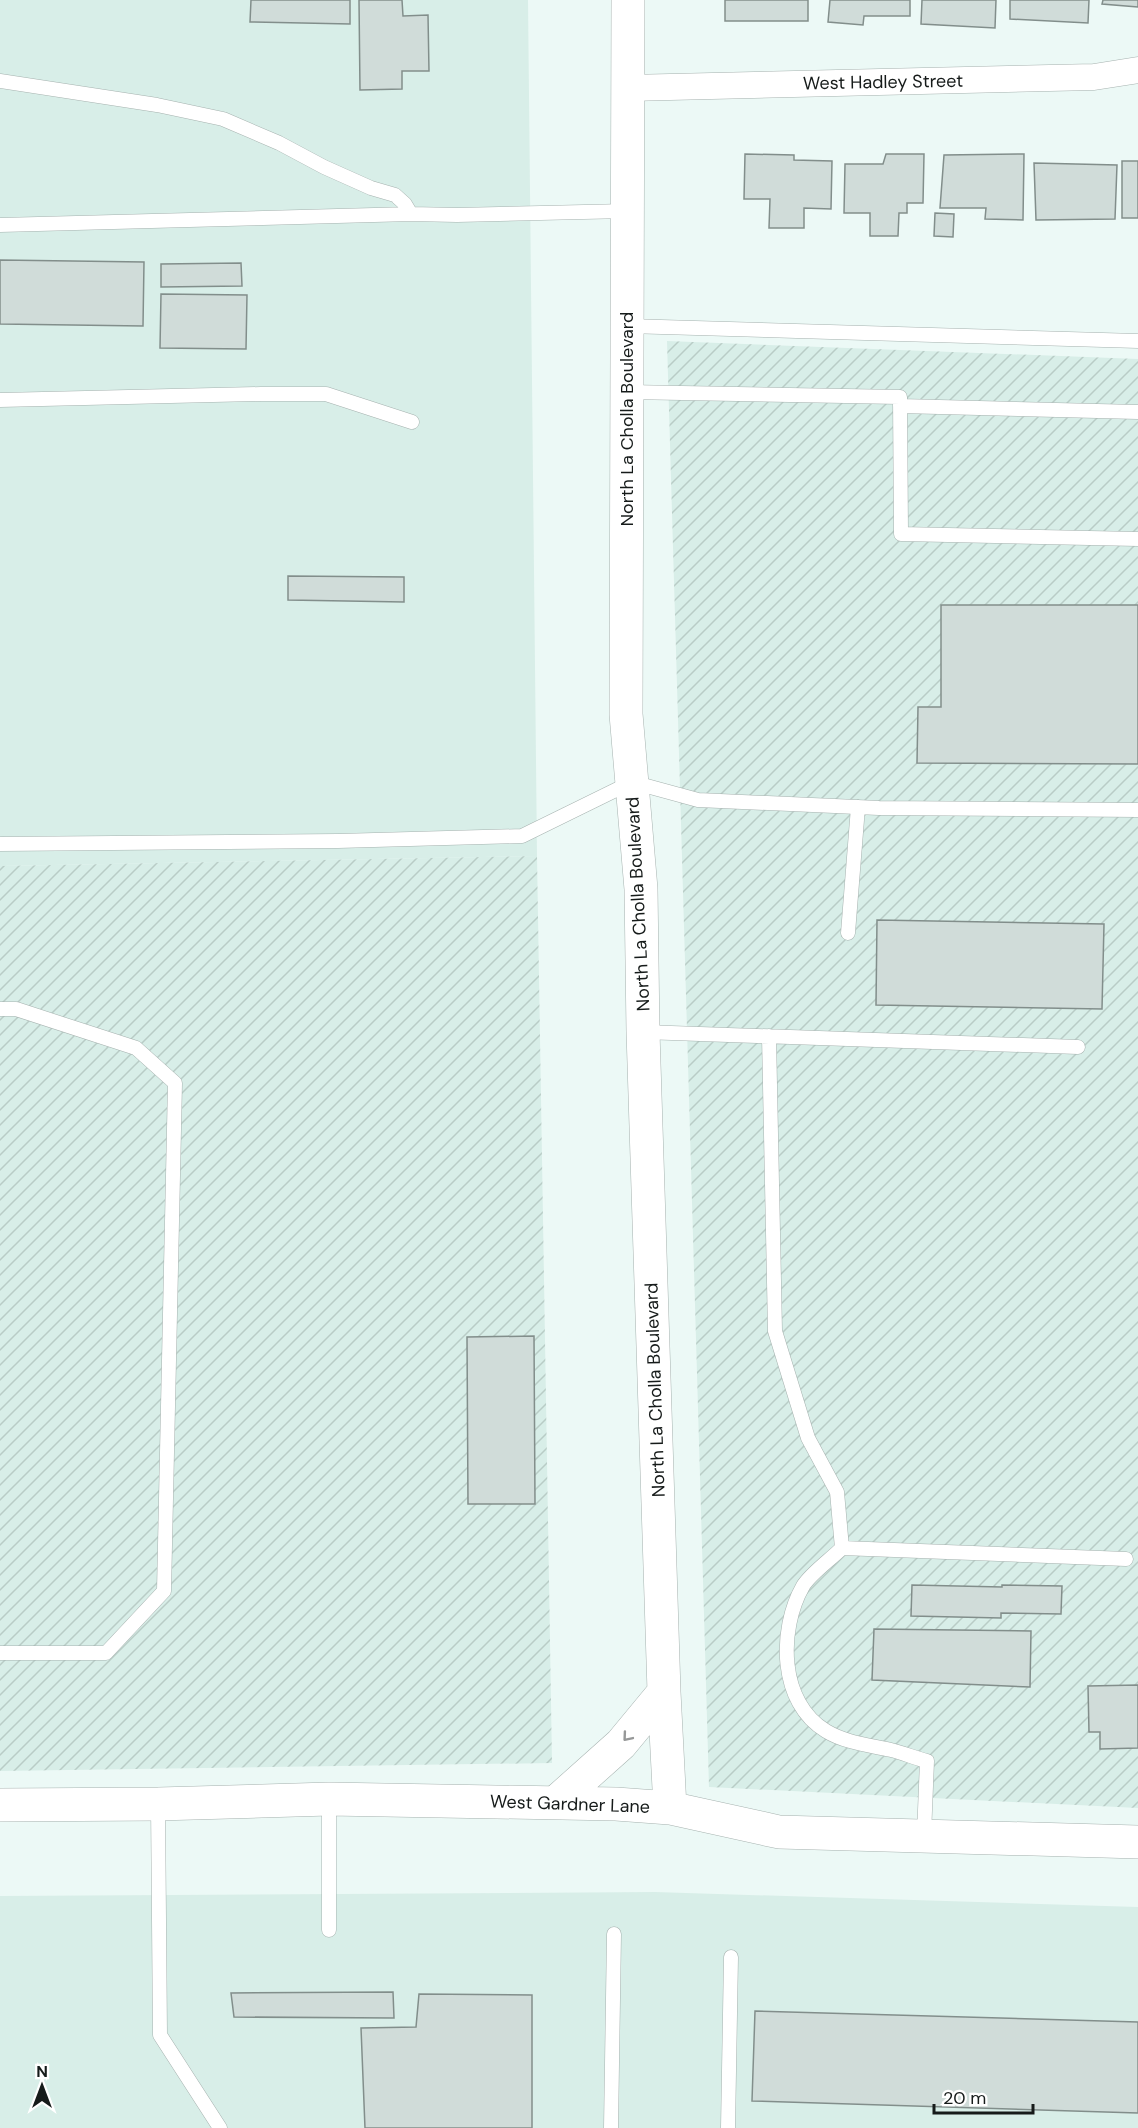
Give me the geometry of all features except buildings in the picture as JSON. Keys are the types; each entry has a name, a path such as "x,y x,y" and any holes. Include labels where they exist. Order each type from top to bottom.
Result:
{"street":[{"name":"North La Cholla Boulevard","path":"628,0 626,714 641,889 643,1032 664,1692 670,1808"},
{"name":"West Hadley Street","path":"628,88 1094,77 1138,70"},
{"path":"555,1803 621,1744 664,1692"},
{"name":"West Gardner Lane","path":"0,1805 158,1804 329,1799 616,1804 670,1808 778,1832 924,1838 1138,1842"}],"lane":[{"path":"0,81 157,105 223,119 279,143 324,168 371,188 395,195 405,204 411,214"},
{"path":"0,225 411,214 627,211"},
{"path":"627,326 1138,341"},
{"path":"627,392 900,397 901,534 1138,539"},
{"path":"0,400 327,394 412,422"},
{"path":"900,406 1138,412"},
{"path":"0,844 338,841 522,836 632,782 698,800 858,807 1138,810"},
{"path":"848,933 858,807"},
{"path":"0,1009 16,1009 136,1048 175,1083 164,1591 106,1653 0,1653"},
{"path":"643,1032 1078,1047"},
{"path":"769,1036 775,1331 808,1438 837,1492 842,1548"},
{"path":"924,1838 927,1761 854,1743 826,1731 811,1720 799,1704 792,1689 787,1634 794,1605 804,1584 842,1548 1126,1559"},
{"path":"329,1799 329,1930"},
{"path":"158,1804 160,2035 220,2128"},
{"path":"611,2128 614,1934"},
{"path":"728,2128 731,1957"}],"shaded area":[{"path":"0,0 528,0 537,856 0,866"},
{"path":"667,341 1138,359 1138,1808 709,1787"},
{"path":"537,856 552,1763 0,1771 0,866"},
{"path":"655,1892 1138,1907 1138,2128 0,2128 0,1896"}]}
